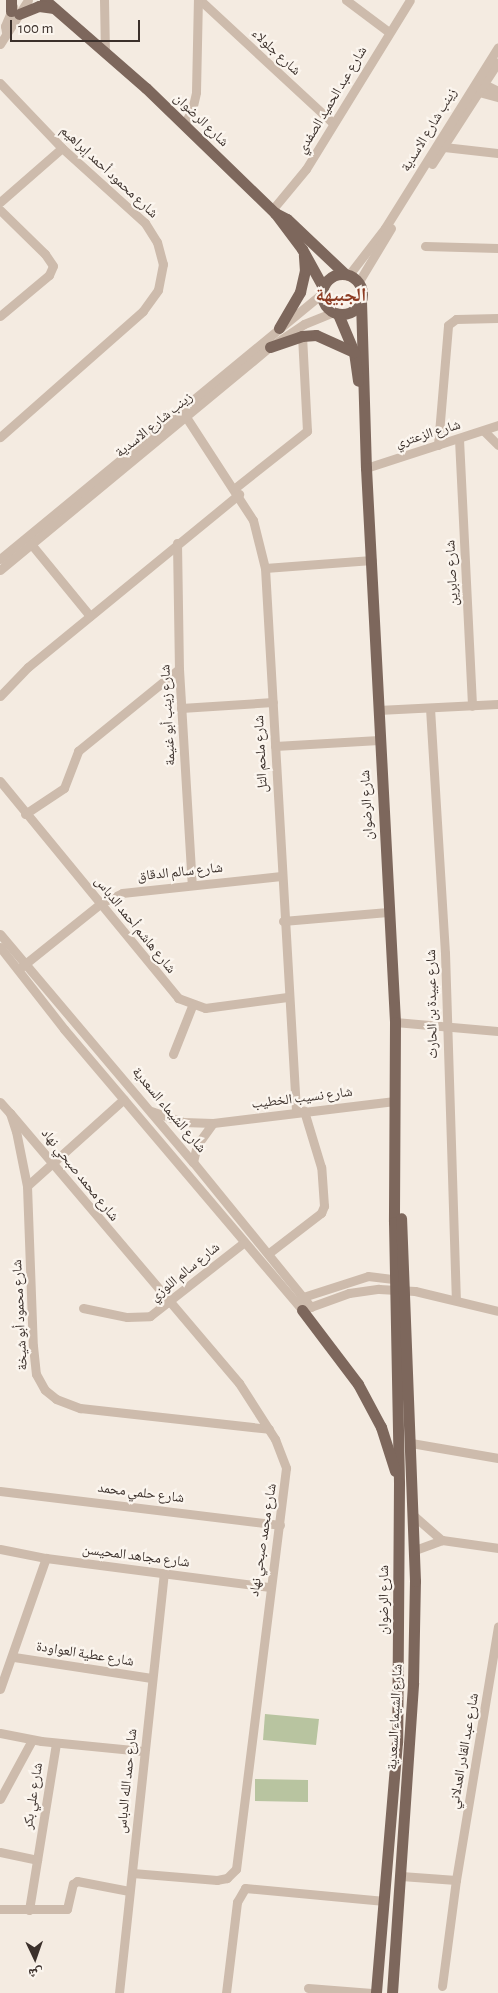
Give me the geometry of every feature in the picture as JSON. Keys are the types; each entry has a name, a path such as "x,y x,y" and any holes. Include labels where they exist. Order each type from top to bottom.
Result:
{"main road":[{"path":"14,8 49,4"},
{"name":"شارع الرضوان","path":"49,4 106,51 274,211 302,249 322,290"},
{"name":"شارع الرضوان","path":"274,211 284,216 347,275"},
{"path":"279,328 302,286 306,265 302,249"},
{"path":"347,275 358,283 361,301 347,314 335,313 327,308 322,290 332,277 347,275"},
{"name":"شارع الرضوان","path":"361,301 366,468 395,1022 396,1206 401,1220 411,1443"},
{"name":"شارع الرضوان","path":"335,313 354,352 363,402"},
{"path":"270,347 302,336 327,338 354,352"},
{"name":"شارع الرضوان","path":"376,1993 397,1742 400,1646 400,1484 404,1287"},
{"path":"306,1308 358,1384 381,1427 400,1484"},
{"name":"شارع الشيماء السعدية","path":"392,1993 413,1683 415,1550 411,1443"},
{"path":"400,1646 414,1647"},
{"path":"398,1683 413,1683"}],"street":[{"path":"0,44 6,32 16,0"},
{"path":"14,8 28,0"},
{"path":"104,0 106,51"},
{"name":"شارع جلولاء","path":"199,0 333,123"},
{"name":"شارع جلولاء","path":"184,124 192,110 196,92 199,0"},
{"path":"346,0 389,32"},
{"name":"شارع عبد الحميد الصفدي","path":"274,211 306,169 410,0"},
{"name":"زينب شارع الاسدية","path":"358,283 444,147 498,47"},
{"name":"زينب شارع الاسدية","path":"480,82 498,62"},
{"path":"480,82 498,91"},
{"name":"شارع محمود أحمد إبراهيم","path":"0,83 62,148 145,223 162,256 161,282 143,311 122,332 0,437"},
{"path":"475,91 498,97"},
{"name":"زينب شارع الاسدية","path":"347,275 385,228 475,91"},
{"path":"444,147 498,152"},
{"path":"0,202 62,148"},
{"path":"0,210 45,254 53,266 49,276 0,316"},
{"path":"425,246 498,248"},
{"name":"زينب شارع الاسدية","path":"0,560 322,290"},
{"name":"زينب شارع الاسدية","path":"0,570 270,347 304,324 335,313"},
{"path":"438,446 448,325 456,319 498,318"},
{"path":"0,696 28,667 177,543 306,431 302,336"},
{"name":"شارع ملحم التل","path":"186,417 237,491 253,520 265,568 287,998 300,1111 321,1167 324,1206 321,1213 270,1253"},
{"name":"شارع الزعتري","path":"366,468 498,425"},
{"path":"484,431 498,445"},
{"name":"شارع صابرين","path":"459,439 472,706"},
{"name":"شارع زينب أبو غنيمة","path":"177,543 178,669 192,885"},
{"path":"31,544 90,616"},
{"path":"0,549 11,550"},
{"path":"265,568 372,560"},
{"path":"25,814 64,788 78,751 178,669"},
{"path":"181,708 273,702"},
{"path":"378,710 498,704"},
{"name":"شارع عبيدة بن الحارث","path":"430,708 444,953 456,1299"},
{"path":"275,746 380,740"},
{"name":"شارع هاشم أحمد الدباس","path":"0,781 173,994 192,1006"},
{"name":"شارع سالم الدقاق","path":"21,967 101,903 133,890 281,876"},
{"path":"283,921 388,912"},
{"name":"شارع الشيماء السعدية","path":"0,934 21,967 124,1099 243,1243 294,1300 306,1308"},
{"name":"شارع الشيماء السعدية","path":"0,947 21,967 150,1111 304,1295 306,1308"},
{"path":"173,1054 192,1006 205,1008 287,998"},
{"path":"395,1022 446,1028 498,1031"},
{"path":"28,1186 51,1163 124,1099"},
{"name":"شارع نسيب الخطيب","path":"150,1111 183,1122 212,1123 395,1101"},
{"name":"شارع محمود أبو شيخة","path":"0,1102 10,1113 28,1186 33,1346 36,1374 45,1390 56,1399 80,1408 269,1429"},
{"name":"شارع محمد صبحي نهاد","path":"10,1113 169,1304 239,1383 269,1429 286,1468 280,1525 268,1587 236,1869 227,1878 217,1880 132,1874"},
{"path":"193,1162 197,1145 212,1123"},
{"name":"شارع سالم اللوزي","path":"83,1308 143,1318 169,1304 243,1243"},
{"path":"294,1300 304,1295 368,1276 498,1311"},
{"path":"346,1282 349,1293"},
{"path":"306,1308 349,1293 404,1287"},
{"path":"411,1443 498,1458"},
{"name":"شارع حلمي محمد","path":"0,1491 280,1525"},
{"path":"414,1516 442,1540"},
{"path":"415,1550 442,1540 498,1548"},
{"name":"شارع مجاهد المحيسن","path":"0,1549 46,1558 268,1587"},
{"path":"0,1689 14,1657 46,1558"},
{"name":"شارع حمد الله الدباس","path":"119,1993 143,1751 164,1573"},
{"name":"شارع عبد القادر العدلاني","path":"442,1986 456,1880 498,1626"},
{"name":"شارع عطية العواودة","path":"14,1657 151,1678"},
{"path":"0,1733 32,1740 143,1751"},
{"path":"0,1799 32,1740"},
{"name":"شارع علي بكر","path":"29,1910 56,1743"},
{"path":"0,1852 37,1860"},
{"path":"401,1876 456,1880"},
{"path":"0,1909 67,1909 73,1884 77,1881 130,1891"},
{"path":"226,1993 237,1902 245,1888 384,1901"},
{"path":"308,1988 372,1993"}],"green space":[{"path":"265,1714 319,1719 316,1745 263,1740"},
{"path":"255,1779 308,1780 308,1802 255,1801"}],"district":[{"name":"الجبيهة","path":"341,296"}]}
